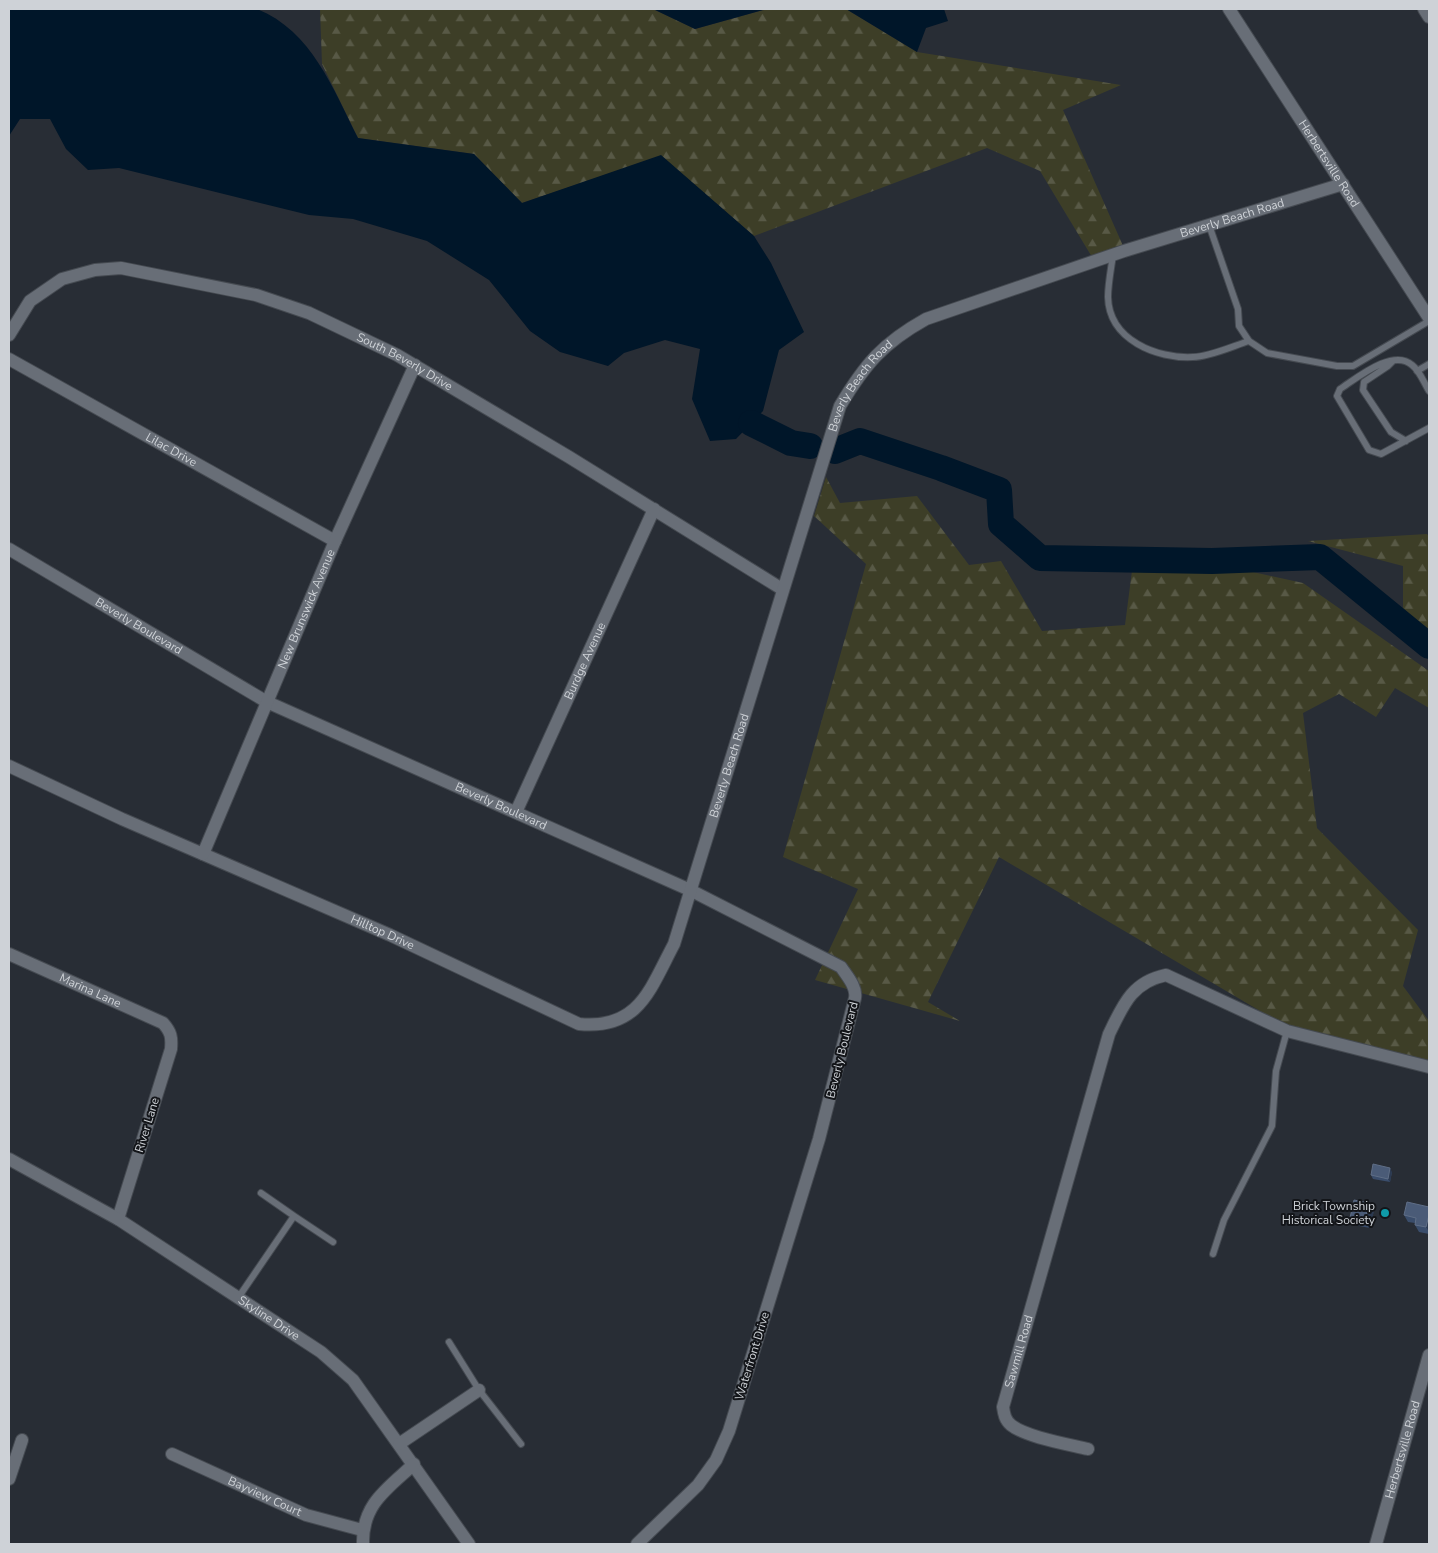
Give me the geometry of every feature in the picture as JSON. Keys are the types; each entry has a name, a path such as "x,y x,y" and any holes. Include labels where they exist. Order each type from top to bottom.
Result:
{"street":[{"name":"Herbertsville Road","path":"1229,9 1429,320"},
{"path":"1424,9 1429,17"},
{"name":"Beverly Beach Road","path":"690,890 840,406 860,373 881,350 902,332 926,319 1113,255 1342,184"},
{"name":"South Beverly Drive","path":"9,336 30,301 62,279 95,270 121,268 256,295 309,314 415,365 654,509 782,589"},
{"name":"Lilac Drive","path":"9,359 335,541"},
{"name":"New Brunswick Avenue","path":"203,854 335,541 415,365"},
{"name":"Burdge Avenue","path":"516,812 654,509"},
{"name":"Beverly Boulevard","path":"9,549 267,702 690,890 841,967 856,992 819,1139"},
{"name":"Hilltop Drive","path":"9,766 203,854 390,934 579,1024 598,1026 617,1021 630,1013 645,998 674,944 690,890"},
{"name":"Marina Lane","path":"9,954 162,1023 170,1031"},
{"name":"Sawmill Road","path":"1088,1449 1040,1437 1011,1425 1004,1416 1003,1407 1109,1034 1131,992 1154,978 1166,975 1287,1031"},
{"name":"River Lane","path":"118,1219 171,1049 172,1036 170,1031"},
{"path":"1287,1031 1429,1067"},
{"name":"Waterfront Drive","path":"641,1543 698,1485 716,1460 729,1431 819,1139"},
{"name":"Skyline Drive","path":"9,1159 118,1219 321,1352 353,1380 470,1544"},
{"name":"Herbertsville Road","path":"1376,1544 1429,1355"},
{"path":"399,1444 479,1390"},
{"path":"9,1479 22,1440"},
{"name":"Bayview Court","path":"172,1454 306,1515 362,1530"},
{"path":"363,1544 362,1530 375,1499 414,1464"}],"lane":[{"path":"1209,225 1238,309 1239,326 1249,341 1267,353 1337,366 1353,366 1429,320"},
{"path":"1113,255 1108,298 1114,321 1129,340 1158,353 1194,357 1249,341"},
{"path":"1429,390 1418,371 1408,362 1385,361 1340,389 1338,400 1372,453 1381,454 1429,428"},
{"path":"1393,361 1364,382 1363,390 1391,432 1406,440"},
{"path":"1418,371 1429,364"},
{"path":"1213,1254 1224,1220 1272,1126 1276,1071 1287,1031"},
{"path":"261,1193 333,1242"},
{"path":"238,1298 294,1216"},
{"path":"449,1342 479,1390 521,1444"}],"green space":[{"path":"320,9 653,9 695,29 767,9 846,9 917,52 1121,85 1063,110 1124,248 1092,257 1040,171 987,148 754,236 661,156 522,203 474,154 358,138 322,64"},
{"path":"826,477 840,503 917,496 969,565 1001,561 1042,631 1125,625 1133,563 1244,570 1303,583 1429,671 1429,708 1395,688 1376,717 1339,694 1303,713 1317,828 1418,930 1403,986 1429,1021 1429,1060 1289,1028 999,857 928,1002 960,1021 815,980 858,889 783,857 866,564 814,516"},
{"path":"1427,534 1429,537 1429,656 1403,628 1403,566 1308,541"}],"water":[{"path":"9,9 257,9 276,19 307,47 330,81 358,138 474,154 522,203 661,155 754,236 771,263 804,332 779,350 763,411 736,439 710,441 692,399 700,349 665,340 624,353 608,366 560,352 530,331 489,280 427,241 353,219 309,215 119,168 88,170 66,149 50,119 20,119 9,136"},
{"path":"653,9 767,9 695,29"},
{"path":"846,9 944,9 948,21 926,28 917,52"}],"building":[{"path":"1373,1164 1390,1168 1388,1179 1371,1175"},
{"path":"1354,1200 1369,1203 1365,1221 1350,1218"},
{"path":"1407,1202 1429,1207 1426,1227 1415,1225 1416,1218 1404,1215"}],"waterway":[{"path":"751,423 791,443 810,446"},
{"path":"835,451 860,441 999,490 1001,524 1040,558 1212,561 1320,557 1429,646"}],"place":[{"name":"Brick Township Historical Society","path":"1385,1213"}]}
